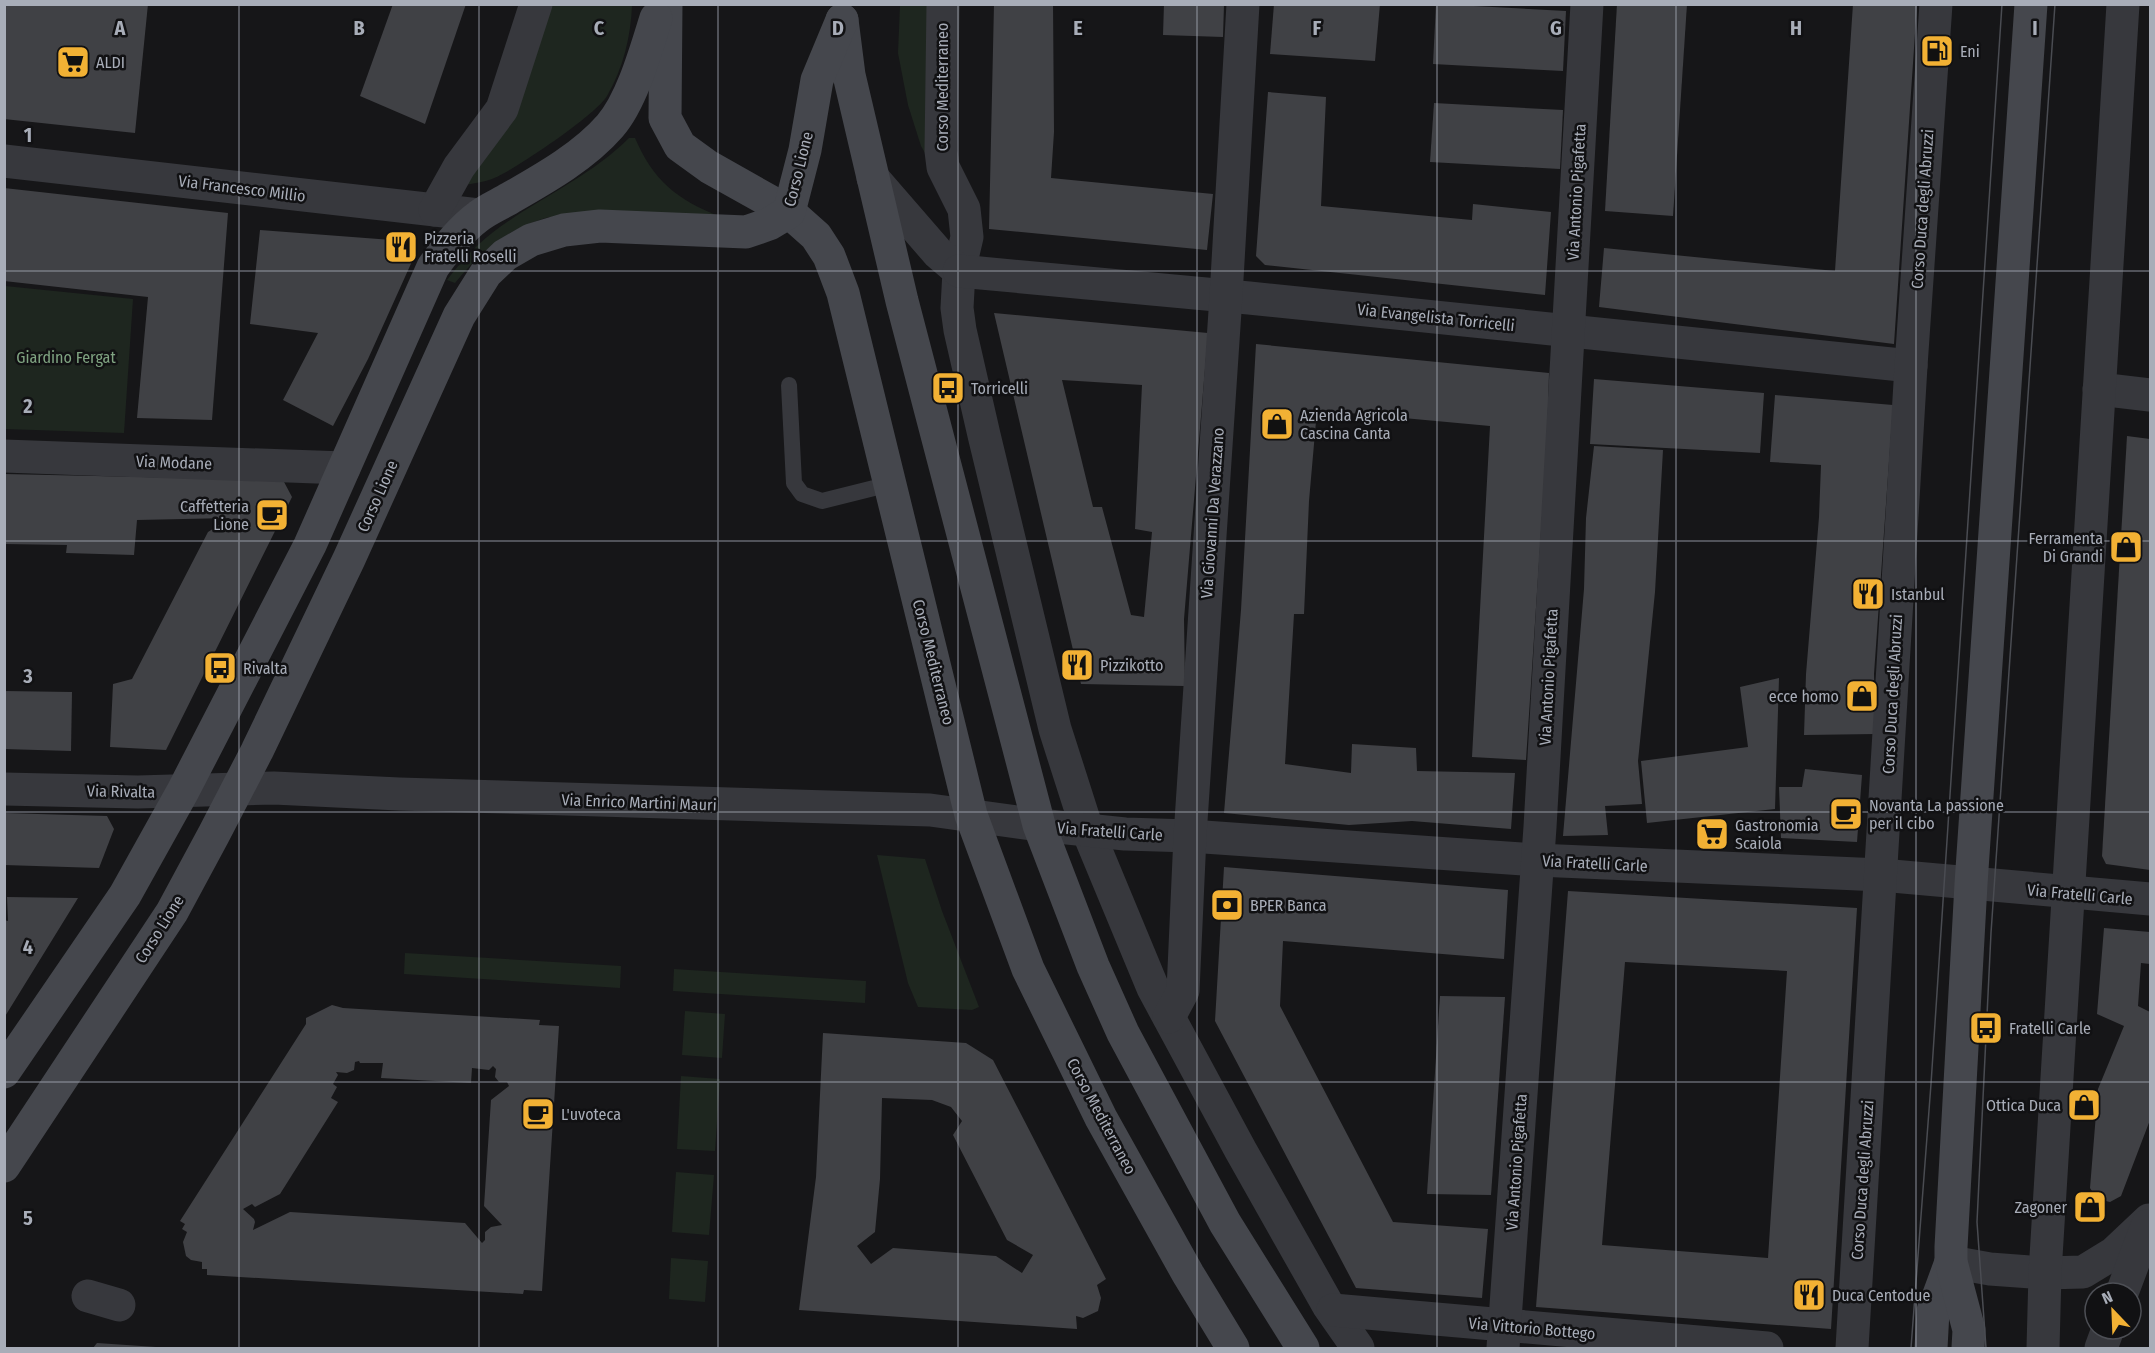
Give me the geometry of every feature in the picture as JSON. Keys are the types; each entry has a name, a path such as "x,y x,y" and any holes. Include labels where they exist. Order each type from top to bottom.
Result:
{"main road":[{"path":"6,1067 125,895 183,791 310,545 433,267 456,236 479,215 538,181 592,144 611,124 625,102 647,48 660,4"},
{"name":"Corso Mediterraneo","path":"666,4 665,118 680,146 709,167 789,212 816,236 829,256 843,293 971,815 1028,969 1101,1118 1188,1274 1233,1348"},
{"path":"1931,1348 1933,1311 1951,1262 1971,884 2031,4"},
{"path":"842,12 849,75 902,301 1039,825 1093,966 1123,1033 1225,1223 1302,1348"},
{"name":"Corso Lione","path":"4,1166 172,912 238,789 349,559 459,316 486,273 505,255 531,240 564,230 600,226 746,232 769,224 789,212 805,150 817,80 842,12"},
{"path":"1951,1262 1969,1330 1968,1348"}],"street":[{"path":"435,210 459,167 502,109 536,4"},
{"name":"Corso Mediterraneo","path":"943,4 941,151 943,167 964,209 967,237 959,271 957,308 960,330 1055,729 1087,829 1153,988 1241,1151 1333,1310 1358,1348"},
{"name":"Via Giovanni Da Verazzano","path":"1169,1017 1183,991 1190,836 1243,4"},
{"name":"Via Antonio Pigafetta","path":"1504,1337 1537,861 1587,4"},
{"name":"Corso Duca degli Abruzzi","path":"1852,1348 1935,4"},
{"path":"2043,1348 2045,1273 2123,4"},
{"name":"Via Francesco Millio","path":"4,161 479,215"},
{"path":"873,178 938,253 959,271"},
{"name":"Via Evangelista Torricelli","path":"959,271 1911,366"},
{"path":"2099,389 2151,395"},
{"name":"Via Modane","path":"4,456 344,468"},
{"name":"Via Rivalta","path":"4,789 138,792 238,789"},
{"name":"Via Enrico Martini Mauri","path":"238,789 331,789 411,794 930,810 1039,825"},
{"name":"Via Fratelli Carle","path":"1039,825 1125,834 1190,836 1537,861 1881,875 2151,899"},
{"path":"1951,1262 1990,1269 2045,1273 2083,1272 2114,1253 2150,1218"},
{"path":"2126,1281 2150,1218"},
{"name":"Via Vittorio Bottego","path":"1333,1310 1504,1337 1767,1348"}],"lane":[{"path":"789,385 794,483 802,494 822,501 890,484"}],"green space":[{"path":"549,5 632,5 625,52 613,86 588,116 535,154 492,179 465,185"},
{"path":"900,5 933,5 933,167 921,146 908,105 898,53"},
{"path":"629,138 635,138 650,166 668,187 691,203 719,216 549,217 508,234 486,250 455,283 447,280 468,255 492,233 526,209 580,177"},
{"name":"Giardino Fergat","path":"5,286 133,299 124,433 5,429"},
{"path":"877,855 925,859 942,911 979,1007 972,1010 918,1007 908,983"},
{"path":"405,953 621,966 620,988 404,974"},
{"path":"674,969 866,981 865,1003 673,991"},
{"path":"685,1011 725,1014 722,1058 682,1055"},
{"path":"681,1076 720,1079 715,1151 677,1149"},
{"path":"676,1172 714,1175 709,1235 672,1232"},
{"path":"671,1258 708,1261 705,1302 669,1299"}],"building":[{"name":"ALDI","path":"4,4 148,4 135,133 4,119"},
{"path":"393,4 466,4 425,124 360,96"},
{"path":"994,4 1053,4 1054,132 1051,178 1213,194 1207,250 989,229"},
{"path":"1164,4 1224,4 1223,37 1163,35"},
{"path":"1274,4 1380,4 1375,61 1270,54"},
{"path":"1436,4 1566,11 1563,71 1433,64"},
{"path":"1617,4 1687,4 1673,216 1605,211"},
{"path":"1853,4 1917,4 1894,344 1599,307 1604,248 1835,271"},
{"path":"1268,92 1326,97 1321,206 1472,220 1473,204 1551,212 1545,295 1265,265 1256,256"},
{"path":"1434,103 1563,110 1560,169 1430,162"},
{"path":"4,188 228,213 212,420 137,418 148,297 4,281"},
{"path":"260,230 405,241 414,257 368,359 333,426 283,400 318,333 250,324"},
{"path":"994,313 1208,333 1184,619 1185,686 1081,684","holes":["1062,380 1142,385 1135,529 1152,532 1144,617 1131,615 1102,507 1093,507"]},
{"path":"1256,344 1549,373 1547,440 1526,760 1472,757 1490,426 1317,410 1309,501 1304,614 1294,614 1285,764 1351,773 1352,744 1416,748 1417,771 1515,773 1511,829 1412,821 1349,825 1224,813 1241,610"},
{"path":"1594,379 1764,393 1760,453 1590,444"},
{"path":"1775,395 1893,405 1874,674 1875,734 1804,735 1806,674 1821,465 1770,462"},
{"path":"2127,436 2150,439 2150,870 2106,864 2102,856"},
{"path":"1594,446 1663,450 1655,592 1638,761 1642,804 1605,806 1608,835 1563,836 1584,589 1586,518"},
{"path":"4,474 283,480 292,497 166,750 110,747 113,684 132,679 208,532 230,518 137,520 134,555 66,553 67,545 4,544"},
{"path":"1779,678 1775,809 1647,823 1641,761 1748,747 1740,687"},
{"path":"4,691 72,692 71,751 4,749"},
{"path":"1805,769 1862,775 1857,842 1781,838 1779,787 1802,787"},
{"path":"4,813 107,816 114,829 99,868 4,865"},
{"path":"1224,867 1508,890 1504,959 1283,941 1280,1006 1393,1222 1488,1229 1482,1298 1356,1288 1215,1021"},
{"path":"1568,891 1857,908 1831,1329 1536,1307","holes":["1625,962 1787,971 1768,1258 1602,1245"]},
{"path":"7,897 78,898 4,1018 4,920 8,921"},
{"path":"2104,928 2150,932 2150,964 2141,963 2138,1006 2150,1012 2150,1120 2121,1196 2110,1202 2097,1199 2090,1188 2098,1089 2124,1026 2097,1014"},
{"path":"1440,996 1505,997 1491,1195 1427,1194"},
{"path":"332,1005 343,1008 540,1020 539,1025 559,1026 542,1291 524,1290 523,1294 207,1275 207,1269 202,1269 202,1262 191,1260 186,1256 183,1242 187,1232 182,1229 185,1224 180,1221 306,1024 306,1018","holes":["355,1062 383,1063 381,1078 471,1083 472,1068 489,1070 493,1066 496,1069 495,1077 499,1082 507,1082 509,1086 491,1100 484,1206 502,1225 491,1227 485,1232 485,1240 482,1243 465,1223 290,1212 253,1230 254,1219 243,1209 252,1204 255,1207 280,1194 338,1102 331,1098 337,1087 333,1084 338,1075 336,1072 347,1073 354,1070"]},
{"path":"823,1033 966,1043 993,1060 1106,1279 1097,1285 1101,1298 1098,1311 1083,1318 1076,1316 1077,1329 799,1310 816,1177","holes":["882,1098 932,1100 951,1107 962,1121 953,1135 1007,1240 1033,1255 1022,1273 996,1256 893,1248 871,1264 857,1246 875,1232 880,1179"]},
{"path":"97,1343 156,1347 156,1348 93,1348"}],"tram line":[{"path":"1911,1348 1931,1084 2002,4"},
{"path":"1986,1348 1977,1222 1991,933 2055,4"}],"place":[{"name":"Eni","path":"1937,51"},
{"name":"ALDI","path":"73,62"},
{"name":"Pizzeria Fratelli Roselli","path":"401,247"},
{"name":"Torricelli","path":"948,388"},
{"name":"Azienda Agricola Cascina Canta","path":"1277,424"},
{"name":"Caffetteria Lione","path":"272,515"},
{"name":"Ferramenta Di Grandi","path":"2126,547"},
{"name":"Istanbul","path":"1868,594"},
{"name":"Pizzikotto","path":"1077,665"},
{"name":"Rivalta","path":"220,668"},
{"name":"ecce homo","path":"1862,696"},
{"name":"Novanta La passione per il cibo","path":"1846,814"},
{"name":"Gastronomia Scaiola","path":"1712,834"},
{"name":"BPER Banca","path":"1227,905"},
{"name":"Fratelli Carle","path":"1986,1028"},
{"name":"Ottica Duca","path":"2084,1105"},
{"name":"L'uvoteca","path":"538,1114"},
{"name":"Zagoner","path":"2090,1207"},
{"name":"Duca Centodue","path":"1809,1295"}]}
